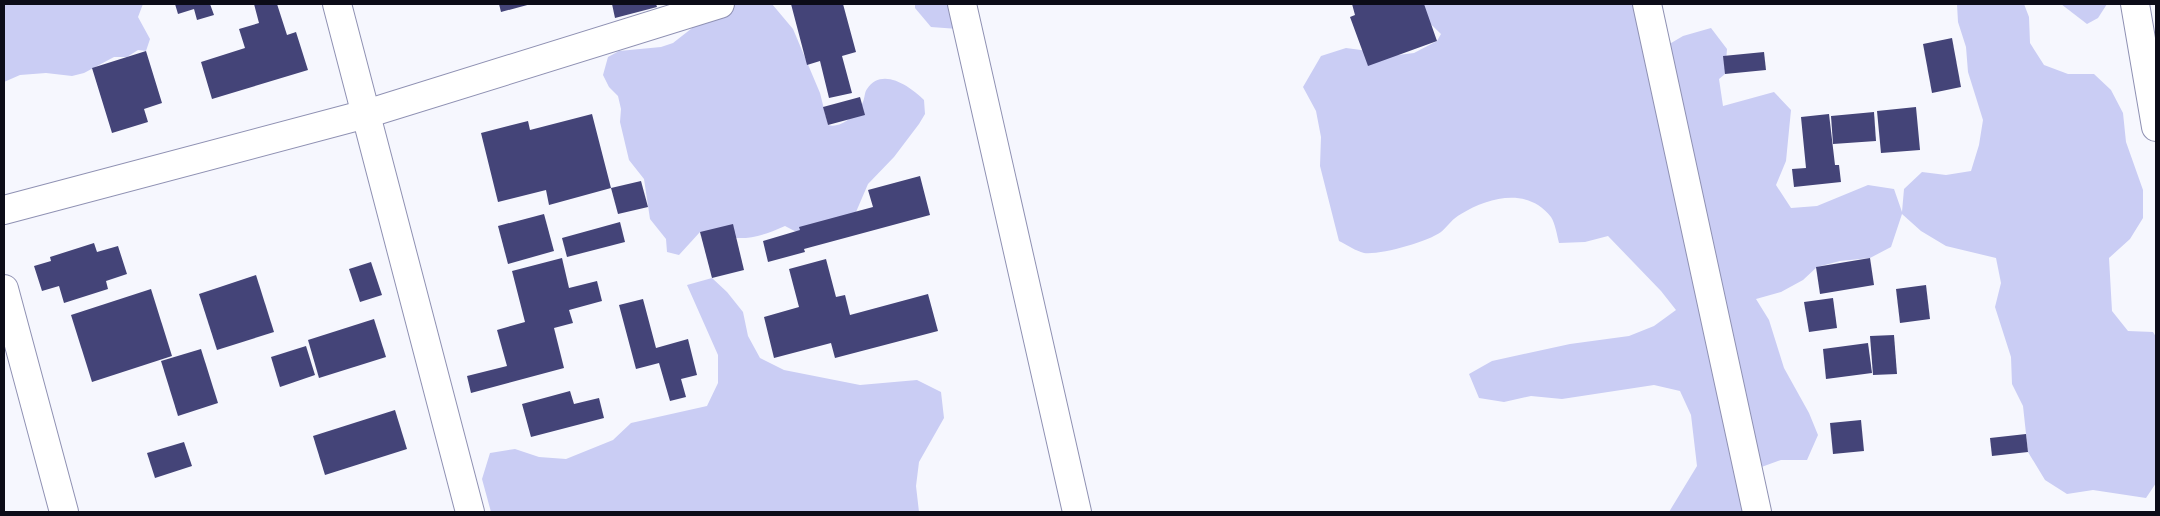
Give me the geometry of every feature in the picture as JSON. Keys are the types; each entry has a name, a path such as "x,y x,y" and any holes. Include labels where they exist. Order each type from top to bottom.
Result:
{"street":[{"path":"337,4 470,512"},
{"path":"4,210 366,114 720,4"},
{"path":"962,4 1077,512"},
{"path":"1647,4 1757,512"},
{"path":"2135,4 2156,127"},
{"path":"4,289 64,512"}],"shaded area":[{"path":"4,4 143,4 138,17 150,39 146,51 138,50 127,57 114,57 84,73 72,76 46,73 20,75 4,82"},
{"path":"726,4 772,4 793,29 820,93 828,125 838,125 848,120 862,104 867,89 873,82 880,79 896,81 912,90 924,100 925,114 894,157 868,184 853,219 808,238 785,226 762,235 743,238 724,237 700,232 679,255 667,252 666,239 650,219 644,179 629,160 620,122 621,109 618,96 609,87 603,75 608,57 619,51 661,47 673,43"},
{"path":"915,4 971,4 958,29 931,27 915,8"},
{"path":"1410,4 1652,4 1661,49 1683,36 1711,28 1727,49 1725,74 1719,79 1723,106 1774,92 1791,110 1786,161 1776,185 1791,208 1817,206 1868,185 1894,189 1902,212 1904,189 1922,172 1946,175 1971,171 1979,145 1983,120 1968,72 1966,47 1958,22 1957,4 2024,4 2029,17 2030,43 2044,65 2068,74 2094,74 2111,90 2123,113 2126,142 2143,190 2143,218 2130,239 2109,258 2112,311 2128,331 2153,332 2156,337 2156,483 2146,498 2093,490 2067,494 2045,480 2028,452 2023,406 2012,384 2011,357 1995,307 2001,283 1996,258 1946,246 1921,231 1902,214 1891,247 1870,258 1840,261 1817,267 1803,280 1781,292 1756,299 1769,320 1784,368 1809,413 1818,435 1807,460 1781,460 1756,469 1760,512 1669,512 1697,466 1691,415 1680,391 1654,385 1562,399 1531,396 1504,402 1479,398 1469,374 1492,361 1570,344 1629,336 1654,326 1676,310 1661,291 1608,236 1585,242 1559,243 1551,217 1531,201 1520,198 1508,198 1484,203 1458,216 1434,236 1415,244 1392,250 1364,253 1339,241 1320,166 1321,137 1316,111 1303,87 1321,56 1346,48 1398,55 1414,53 1437,41 1441,34"},
{"path":"2061,4 2107,4 2098,18 2087,24"},
{"path":"712,278 727,292 743,312 748,336 760,358 784,370 860,385 917,380 941,392 944,418 919,462 916,486 919,512 491,512 482,479 490,453 515,449 539,457 566,459 613,440 631,423 707,406 718,383 718,355 687,285"}],"building":[{"path":"175,4 210,4 214,15 197,20 194,9 178,14"},
{"path":"254,4 277,4 287,35 296,32 308,70 212,99 201,62 245,48 239,29 259,23"},
{"path":"499,4 531,4 501,12"},
{"path":"612,4 656,4 657,7 615,18"},
{"path":"791,4 843,4 856,52 842,56 852,93 829,98 820,61 807,65"},
{"path":"1352,4 1424,4 1437,41 1368,66 1350,17 1355,15"},
{"path":"1952,38 1961,87 1932,93 1923,44"},
{"path":"146,51 162,103 144,109 148,122 112,133 92,68"},
{"path":"1764,52 1766,70 1725,74 1723,56"},
{"path":"860,97 865,115 828,125 823,107"},
{"path":"1916,107 1920,150 1881,153 1877,111"},
{"path":"1874,112 1876,141 1833,144 1831,116"},
{"path":"592,114 611,188 549,205 546,190 498,202 481,133 528,121 530,130"},
{"path":"1829,114 1835,165 1839,165 1841,182 1794,187 1792,169 1806,168 1801,117"},
{"path":"920,176 930,215 804,249 805,252 768,262 763,241 800,230 799,227 873,207 868,190"},
{"path":"641,181 648,207 618,214 611,188"},
{"path":"544,214 554,251 508,264 498,226"},
{"path":"620,222 625,242 567,257 562,238"},
{"path":"733,224 744,270 712,278 700,232"},
{"path":"94,243 97,252 118,246 127,274 106,281 108,289 64,303 59,286 42,291 34,266 51,261 50,257"},
{"path":"562,258 569,288 597,281 602,301 569,310 573,323 554,328 564,368 471,393 467,376 507,366 497,330 525,322 512,271"},
{"path":"1870,258 1874,285 1820,294 1816,267"},
{"path":"826,259 836,297 845,295 850,315 928,294 938,331 835,358 831,343 774,358 764,317 799,307 789,269"},
{"path":"371,262 382,295 360,302 349,269"},
{"path":"256,275 274,332 217,350 199,294"},
{"path":"1926,285 1930,319 1900,323 1896,289"},
{"path":"151,289 172,356 92,382 71,315"},
{"path":"1833,298 1837,328 1809,332 1804,302"},
{"path":"643,299 656,348 688,339 697,375 681,379 686,397 670,401 659,363 636,369 619,305"},
{"path":"374,319 386,357 319,378 308,340"},
{"path":"1894,335 1897,374 1873,375 1870,336"},
{"path":"1868,343 1872,373 1826,379 1823,349"},
{"path":"306,346 315,375 280,387 271,357"},
{"path":"201,349 218,403 178,416 161,361"},
{"path":"570,391 574,404 599,398 604,418 531,437 522,404"},
{"path":"395,410 407,449 325,475 313,436"},
{"path":"1861,420 1864,451 1833,454 1830,423"},
{"path":"2026,434 2028,452 1992,456 1990,438"},
{"path":"184,442 192,466 155,478 147,453"}]}
